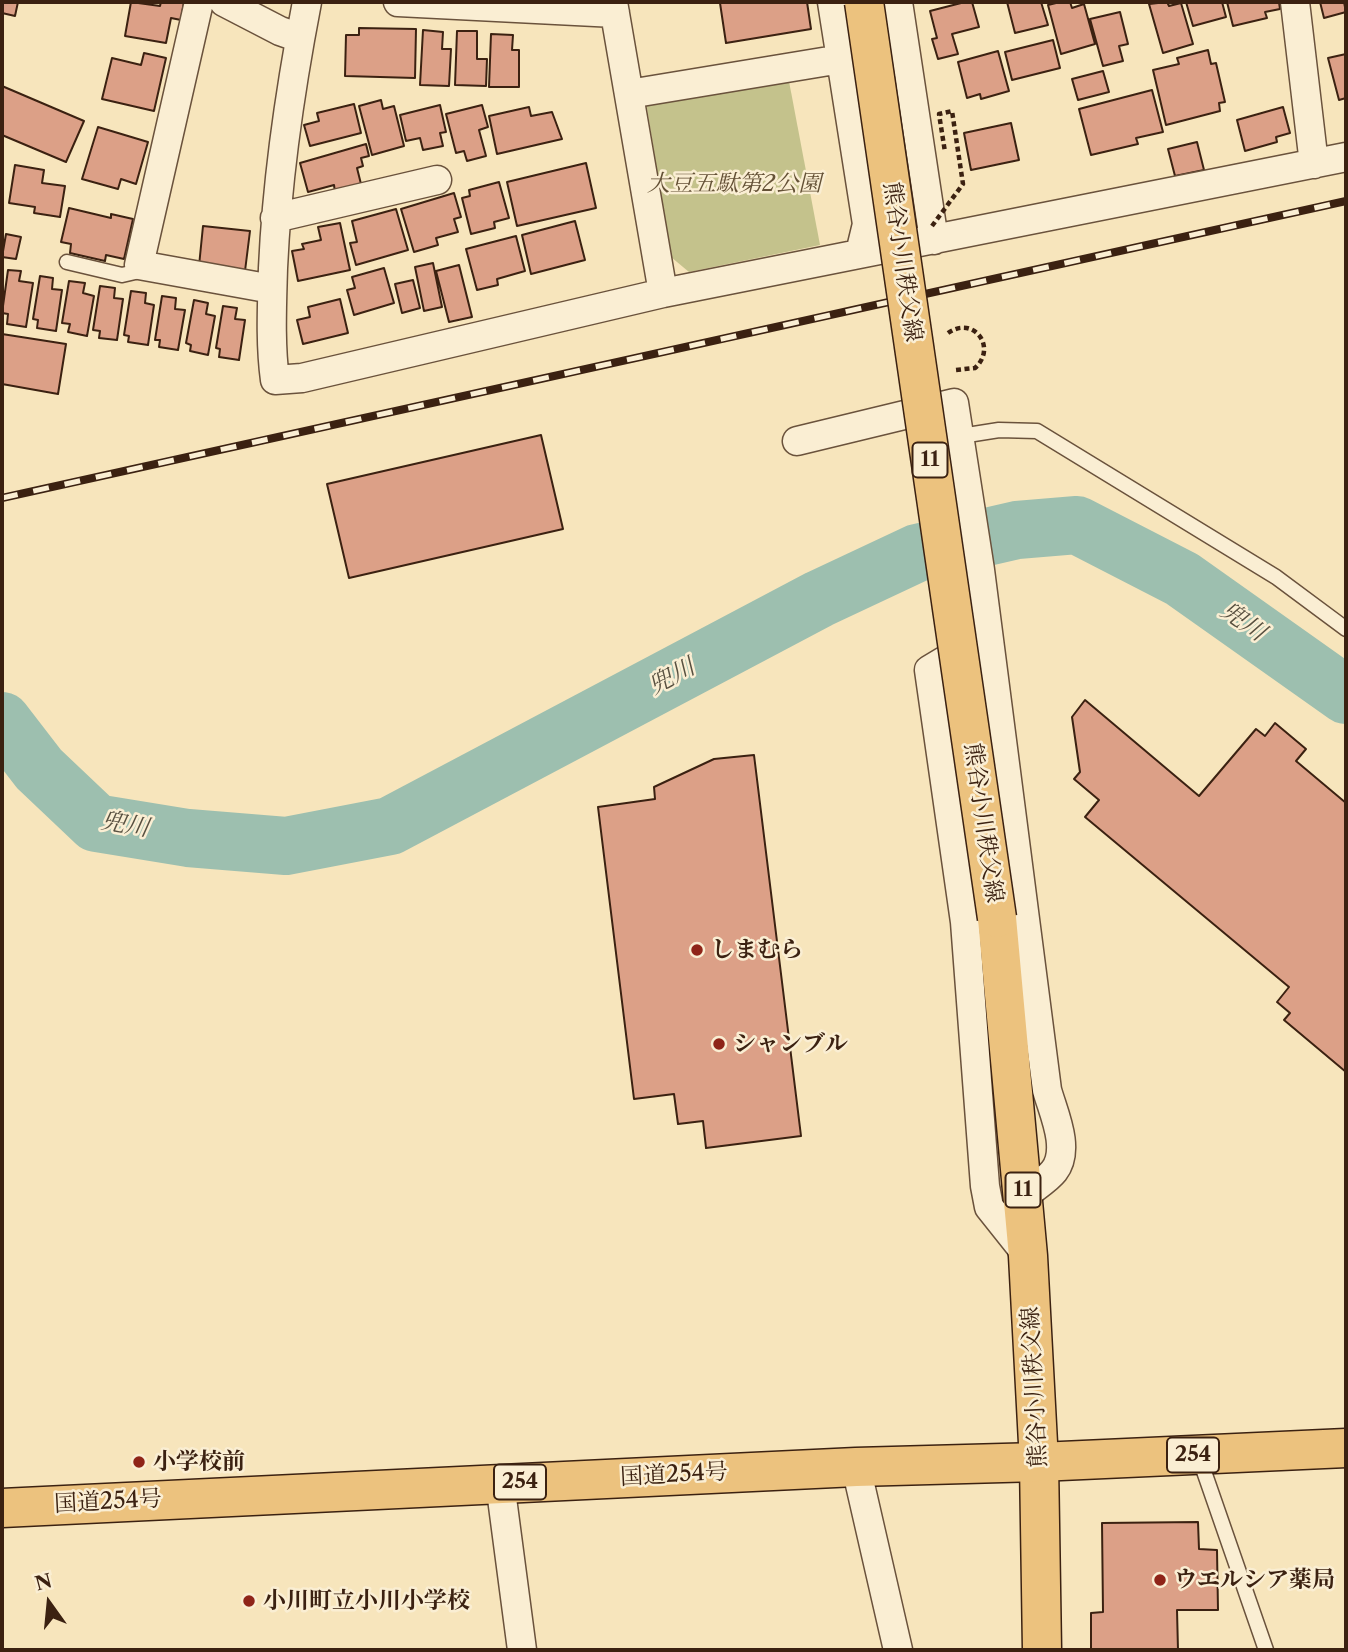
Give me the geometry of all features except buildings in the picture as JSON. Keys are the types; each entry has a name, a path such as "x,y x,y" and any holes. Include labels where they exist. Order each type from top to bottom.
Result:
{"main road":[{"name":"熊谷小川秩父線","path":"864,2 997,918 1028,1256 1039,1462 1042,1650"},
{"name":"国道254号","path":"2,1508 856,1466 1039,1462 1346,1448"}],"street":[{"path":"199,2 139,265 272,289"},
{"path":"224,2 280,31 300,38"},
{"path":"307,2 285,129 275,218 271,351 275,380 302,378 663,293 1346,157"},
{"path":"398,2 614,7 663,293"},
{"path":"832,2 867,224 860,253"},
{"path":"898,2 929,238"},
{"path":"1295,2 1314,164"},
{"path":"629,94 841,59"},
{"path":"275,218 437,180"},
{"path":"797,441 954,403 980,570 1047,1090 1060,1134 1061,1155 1055,1170 1024,1196"},
{"path":"988,635 929,670 965,922 985,1186 989,1207 1028,1256"},
{"path":"856,1466 898,1650"},
{"path":"500,1483 522,1650"}],"lane":[{"path":"68,262 122,275 135,272 139,265"},
{"path":"962,445 999,430 1037,431 1276,577 1346,629"},
{"path":"1199,1455 1266,1650"}],"path":[{"path":"929,238 962,184 952,111 939,114 946,152"},
{"path":"962,327 976,332 985,345 982,360 970,370"}],"green space":[{"name":"大豆五駄第2公園","path":"788,76 820,245 689,272 671,257 646,102"}],"waterway":[{"name":"兜川","path":"2,721 39,769 96,823 188,838 286,846 390,826 819,599 917,553 1017,530 1077,525 1182,579 1346,695"}],"railway":[{"path":"2,498 1346,201"}],"place":[{"name":"しまむら","path":"697,950"},
{"name":"シャンブル","path":"719,1044"},
{"name":"小学校前","path":"139,1462"},
{"name":"ウエルシア薬局","path":"1160,1580"},
{"name":"小川町立小川小学校","path":"249,1601"}]}
